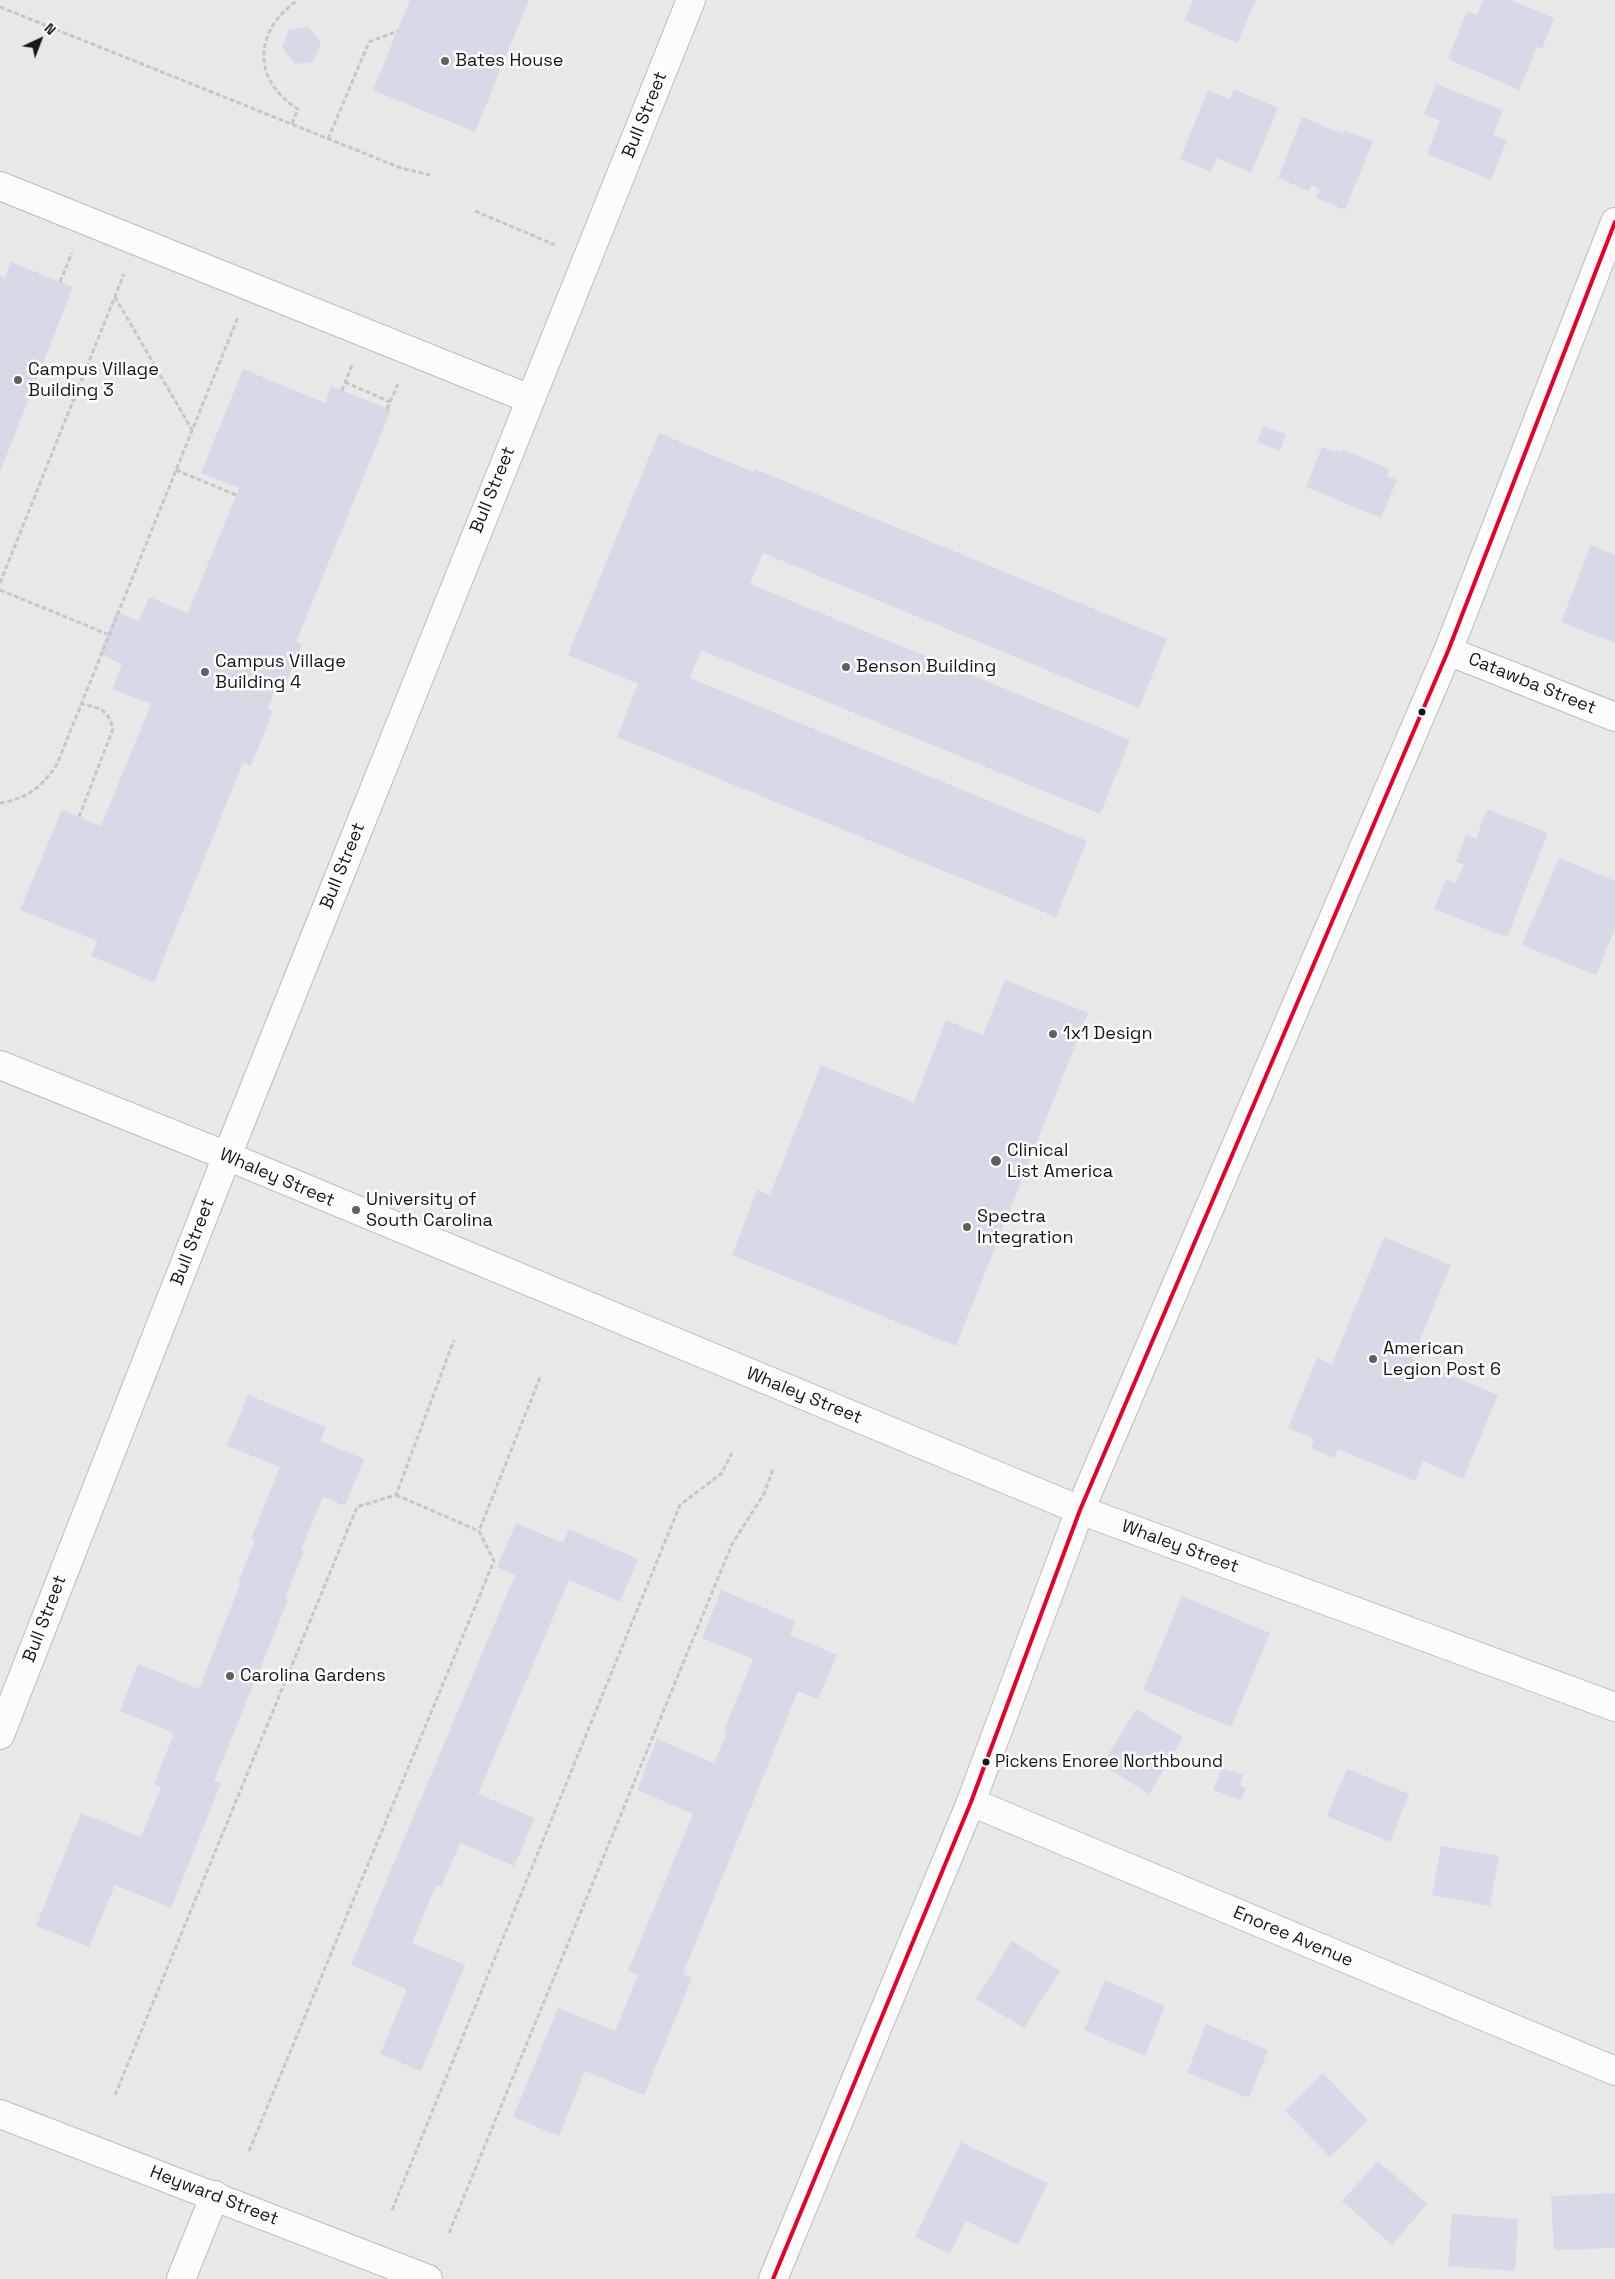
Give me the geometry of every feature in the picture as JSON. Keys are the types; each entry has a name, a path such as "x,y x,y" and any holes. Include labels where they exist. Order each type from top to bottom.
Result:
{"street":[{"name":"Bull Street","path":"0,1735 227,1156 691,0"},
{"path":"0,186 530,399"},
{"path":"773,2279 971,1802 1080,1510 1448,651 1615,222"},
{"name":"Catawba Street","path":"1448,651 1615,717"},
{"name":"Whaley Street","path":"0,1065 227,1156 1080,1510 1615,1707"},
{"name":"Enoree Avenue","path":"971,1802 1615,2071"},
{"name":"Heyward Street","path":"0,2114 428,2279"},
{"path":"181,2279 215,2196"}],"path":[{"path":"292,124 298,109 284,100 274,88 267,75 264,48 266,36 273,23 285,9 298,0"},
{"path":"0,7 401,168 430,175"},
{"path":"328,139 369,42 398,31"},
{"path":"475,211 587,258"},
{"path":"0,582 138,241"},
{"path":"0,803 25,796 47,780 57,764 251,287"},
{"path":"115,296 193,430"},
{"path":"345,382 390,402"},
{"path":"176,470 236,495"},
{"path":"0,590 107,634"},
{"path":"79,817 113,729 110,717 100,709 82,704"},
{"path":"396,1495 454,1340"},
{"path":"479,1531 541,1374"},
{"path":"392,2210 680,1505 721,1474 732,1452"},
{"path":"449,2233 732,1544 764,1494 774,1469"},
{"path":"115,2095 357,1507 396,1495 479,1531 494,1561 249,2151"}],"building":[{"name":"Bates House","path":"410,0 529,0 475,132 373,90"},
{"path":"1193,0 1256,0 1237,43 1184,20"},
{"path":"1483,0 1510,0 1554,18 1542,49 1537,47 1519,90 1448,59 1467,11 1477,15"},
{"path":"309,27 321,43 313,62 294,64 282,47 289,29"},
{"path":"1436,84 1503,110 1493,135 1507,140 1491,180 1427,154 1440,121 1424,114"},
{"path":"1234,89 1278,108 1251,173 1217,158 1211,172 1180,159 1208,90 1229,99"},
{"path":"1302,117 1343,134 1344,130 1373,141 1345,210 1316,198 1320,189 1311,185 1309,191 1278,178"},
{"name":"Campus Village Building 3","path":"11,262 73,287 0,472 0,276 5,278"},
{"name":"Campus Village Building 4","path":"243,369 325,403 331,386 391,410 296,642 302,644 286,683 279,680 268,709 273,711 251,766 243,763 154,982 91,956 97,941 20,910 62,810 101,826 151,704 112,689 122,664 99,654 116,612 139,621 149,597 188,613 239,488 201,473"},
{"path":"1263,426 1286,434 1280,451 1257,442"},
{"name":"Benson Building","path":"659,433 753,472 755,469 1167,639 1139,708 763,553 750,584 1130,740 1100,814 701,650 690,678 1087,841 1056,917 617,737 638,684 568,655"},
{"path":"1322,447 1335,452 1336,450 1340,452 1342,449 1390,469 1386,476 1397,480 1381,518 1306,487"},
{"path":"1591,545 1615,555 1615,643 1561,622"},
{"path":"1487,809 1548,833 1507,937 1434,909 1446,879 1456,883 1464,864 1456,862 1466,835 1476,839"},
{"path":"1559,858 1615,881 1615,928 1596,975 1522,945"},
{"path":"1005,980 1088,1013 956,1346 732,1255 757,1190 770,1195 821,1065 914,1102 946,1020 983,1035"},
{"name":"American Legion Post 6","path":"1384,1237 1451,1265 1412,1359 1498,1395 1463,1479 1423,1461 1415,1481 1338,1449 1334,1458 1311,1448 1314,1439 1288,1428 1317,1358 1332,1364"},
{"name":"Carolina Gardens","path":"248,1395 326,1427 320,1441 364,1459 345,1506 323,1497 301,1550 304,1551 285,1598 288,1600 214,1781 221,1783 171,1908 115,1885 89,1947 36,1926 81,1813 141,1837 161,1787 154,1784 174,1733 120,1711 138,1664 199,1689 240,1584 238,1582 255,1540 251,1539 280,1467 227,1446"},
{"path":"516,1523 563,1543 569,1529 638,1559 620,1602 569,1580 478,1794 535,1818 514,1866 460,1843 441,1887 436,1885 412,1943 465,1965 421,2071 380,2054 407,1989 351,1965 515,1575 497,1567"},
{"path":"721,1590 795,1621 790,1635 837,1655 818,1699 798,1691 683,1974 692,1978 644,2095 585,2071 559,2136 513,2117 558,2008 615,2031 638,1975 628,1971 693,1814 637,1790 657,1739 714,1763 727,1732 724,1730 753,1659 702,1638"},
{"path":"1182,1596 1270,1633 1231,1727 1143,1690"},
{"path":"1136,1709 1183,1737 1149,1794 1102,1765"},
{"path":"1222,1768 1243,1775 1240,1786 1246,1788 1241,1800 1213,1790"},
{"path":"1347,1769 1409,1794 1390,1842 1327,1816"},
{"path":"1441,1846 1499,1856 1490,1906 1432,1895"},
{"path":"1012,1941 1060,1971 1024,2028 976,1999"},
{"path":"1105,1980 1165,2006 1145,2056 1084,2030"},
{"path":"1206,2024 1268,2050 1249,2098 1187,2073"},
{"path":"1323,2073 1368,2120 1330,2157 1285,2111"},
{"path":"961,2142 1048,2183 1018,2245 966,2221 950,2254 915,2237"},
{"path":"1378,2161 1427,2204 1392,2245 1342,2201"},
{"path":"1615,2193 1615,2248 1554,2250 1551,2196"},
{"path":"1452,2214 1518,2219 1515,2271 1448,2266"}],"transit line":[{"path":"773,2279 971,1802 1080,1510 1448,651 1615,222"}],"place":[{"name":"Bates House","path":"445,61"},
{"name":"Campus Village Building 3","path":"18,380"},
{"name":"Benson Building","path":"846,667"},
{"name":"Campus Village Building 4","path":"205,672"},
{"name":"1x1 Design","path":"1053,1034"},
{"name":"Clinical List America","path":"996,1161"},
{"name":"University of South Carolina","path":"356,1210"},
{"name":"Spectra Integration","path":"967,1227"},
{"name":"American Legion Post 6","path":"1373,1359"},
{"name":"Carolina Gardens","path":"230,1676"},
{"name":"Pickens Enoree Northbound","path":"986,1762"}]}
